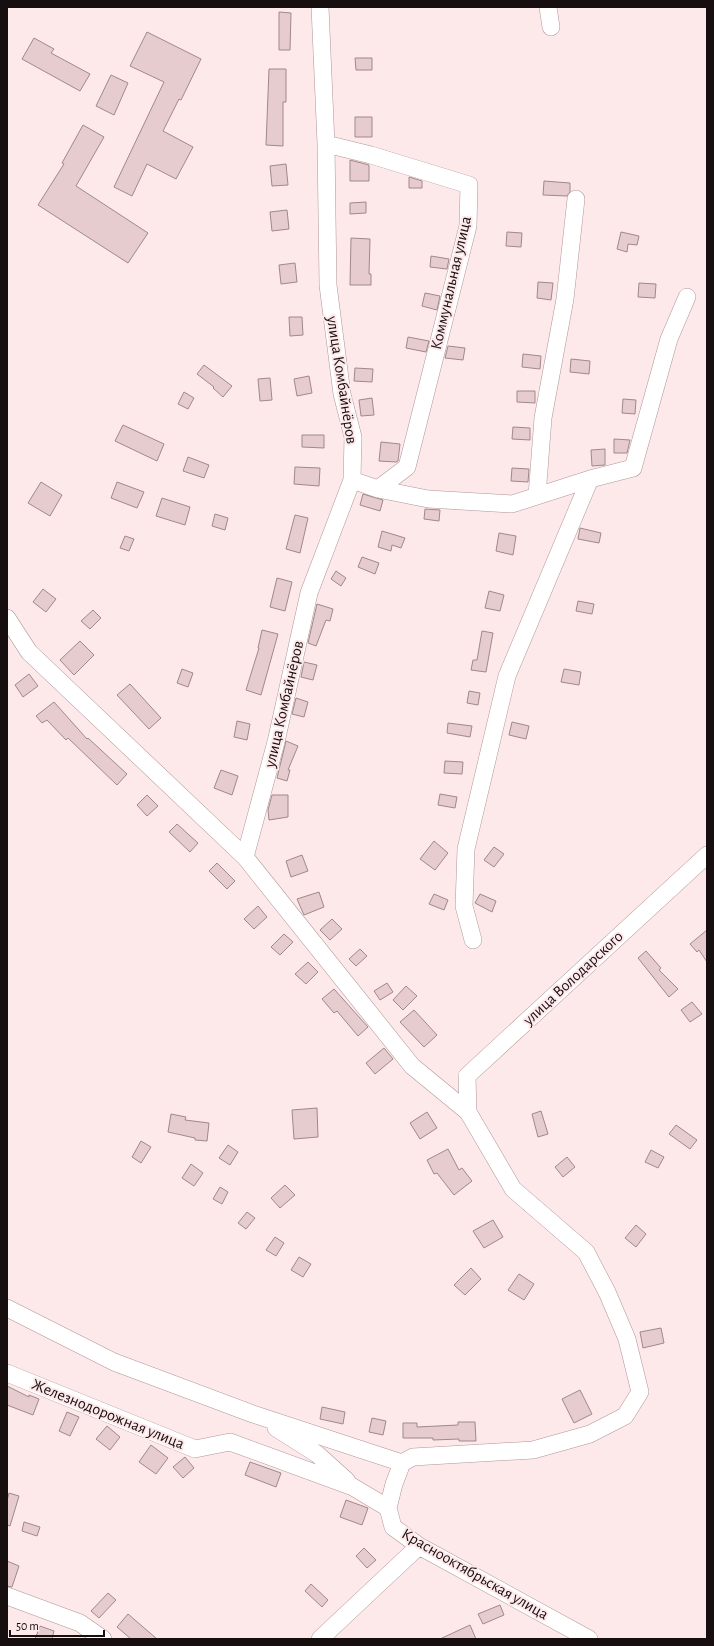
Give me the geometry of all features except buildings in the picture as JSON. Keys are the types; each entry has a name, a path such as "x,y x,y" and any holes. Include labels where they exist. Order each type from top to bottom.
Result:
{"street":[{"name":"улица Комбайнёров","path":"245,857 276,742 309,593 352,480 353,437 342,394 328,286 326,144 320,7"},
{"path":"548,7 550,27"},
{"name":"Коммунальная улица","path":"326,144 371,155 469,185 468,226 407,467 378,489"},
{"path":"537,496 544,418 565,299 576,199"},
{"path":"352,480 378,489 428,499 512,504 590,479 633,468 669,339 687,297"},
{"path":"473,940 464,906 466,849 507,676 590,479"},
{"path":"7,618 29,652 245,857 412,1066 468,1112 513,1189 586,1252 607,1292 626,1339 640,1392 625,1416 590,1434 533,1450 413,1456 402,1463 394,1484 388,1508"},
{"name":"улица Володарского","path":"468,1112 467,1076 707,855"},
{"path":"7,1308 114,1362 253,1414 402,1463"},
{"name":"Железнодорожная улица","path":"7,1373 195,1449 230,1442 353,1487 388,1508"},
{"path":"253,1414 317,1454 353,1487"},
{"name":"Краснооктябрьская улица","path":"388,1508 394,1527 419,1546 589,1639"},
{"path":"320,1639 419,1546"},
{"path":"7,1596 80,1623 103,1639"}]}
